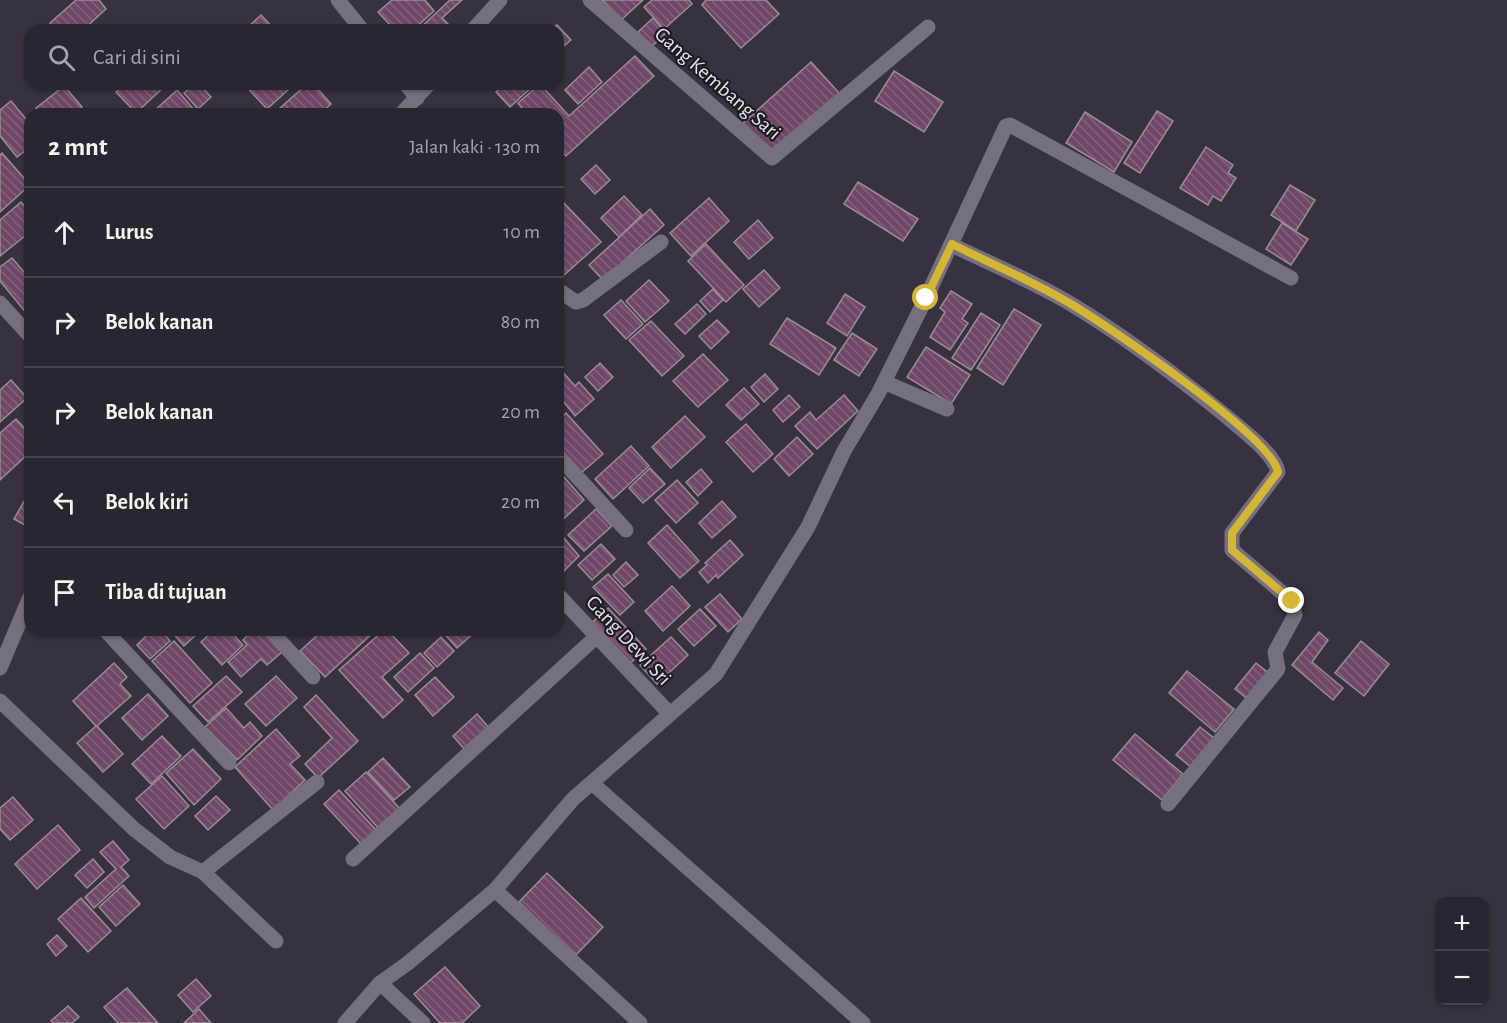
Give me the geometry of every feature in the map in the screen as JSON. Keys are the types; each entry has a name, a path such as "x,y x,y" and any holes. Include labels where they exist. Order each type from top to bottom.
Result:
{"street":[{"path":"338,0 357,24"},
{"path":"478,24 500,0"},
{"name":"Gang Kembang Sari","path":"590,0 772,158 928,27"},
{"path":"411,90 417,98"},
{"path":"407,108 424,90"},
{"path":"345,1023 380,983 408,963 495,890 573,799 593,784 669,713 716,674 808,527 844,452 884,382 952,244 1002,130 1010,125 1291,278"},
{"path":"564,294 576,302 583,300 661,242"},
{"path":"952,244 1069,303 1129,342 1173,373 1243,430 1277,464 1278,472 1232,533 1231,544 1232,550 1292,601 1295,615 1275,652 1278,669 1168,804"},
{"path":"0,303 24,329"},
{"path":"884,382 947,409"},
{"path":"564,463 626,530"},
{"name":"Gang Dewi Sri","path":"564,602 669,713"},
{"path":"0,668 24,611"},
{"path":"111,636 229,764"},
{"path":"275,636 313,677"},
{"path":"353,859 596,637"},
{"path":"0,701 134,829 170,857 203,872 276,941"},
{"path":"203,872 317,782"},
{"path":"593,784 863,1023"},
{"path":"495,890 639,1023"},
{"path":"380,983 423,1023"}],"building":[{"path":"76,0 99,0 106,9 90,24 50,23"},
{"path":"392,0 425,0 434,11 420,24 389,24 378,12"},
{"path":"450,0 462,0 442,18 448,24 424,24"},
{"path":"602,0 643,0 621,20"},
{"path":"652,0 689,0 692,4 664,29 644,7"},
{"path":"706,0 766,0 779,14 741,48 702,5"},
{"path":"261,15 269,24 251,24"},
{"path":"653,18 666,33 651,47 638,32"},
{"path":"564,32 571,40 564,46"},
{"path":"635,56 654,76 566,156 564,154 564,110 569,116"},
{"path":"811,62 839,93 771,155 742,124"},
{"path":"589,67 602,82 578,104 565,90"},
{"path":"894,71 943,102 924,132 875,101"},
{"path":"59,90 67,90 82,107 81,108 36,108"},
{"path":"118,90 161,90 141,108 131,108 116,92"},
{"path":"177,90 193,108 157,108"},
{"path":"188,90 205,90 211,97 197,108 184,93"},
{"path":"250,90 288,90 268,108"},
{"path":"300,90 318,90 331,104 327,108 280,108"},
{"path":"498,90 529,90 510,107 496,92"},
{"path":"533,90 545,90 562,108 522,108 518,103"},
{"path":"11,101 24,117 24,152 17,157 0,136 0,110"},
{"path":"1157,111 1173,121 1140,173 1124,163"},
{"path":"1085,112 1132,142 1114,172 1066,143"},
{"path":"1206,147 1233,165 1228,173 1236,178 1221,201 1213,196 1208,205 1180,188"},
{"path":"2,153 24,178 24,190 0,212 0,155"},
{"path":"596,165 610,180 595,194 581,179"},
{"path":"858,182 918,219 903,241 844,204"},
{"path":"1290,185 1315,200 1296,231 1271,215"},
{"path":"624,196 642,215 619,237 601,218"},
{"path":"709,198 729,221 691,256 670,233"},
{"path":"21,202 24,206 24,237 0,256 0,220"},
{"path":"564,203 601,242 564,275"},
{"path":"650,209 664,225 603,280 589,265"},
{"path":"758,220 773,238 749,259 734,242"},
{"path":"1282,223 1308,239 1291,265 1266,249"},
{"path":"706,244 744,285 726,302 688,261"},
{"path":"12,258 24,272 24,310 0,281 0,267"},
{"path":"764,270 780,288 759,307 743,289"},
{"path":"649,280 669,301 645,322 626,301"},
{"path":"713,289 723,300 710,312 700,301"},
{"path":"951,291 972,304 962,319 968,323 950,350 930,337 945,312 940,308"},
{"path":"845,294 865,307 847,336 827,323"},
{"path":"621,300 643,324 626,339 604,315"},
{"path":"697,304 706,314 685,334 675,324"},
{"path":"1014,309 1041,325 1003,385 977,368"},
{"path":"981,313 1000,325 971,370 952,358"},
{"path":"787,318 836,348 819,375 770,344"},
{"path":"717,320 729,332 711,349 699,336"},
{"path":"651,321 684,356 662,376 629,340"},
{"path":"852,333 877,349 859,376 834,360"},
{"path":"926,347 970,375 951,404 907,377"},
{"path":"703,354 728,380 698,407 673,381"},
{"path":"600,363 613,377 598,391 585,377"},
{"path":"564,373 575,386 579,382 594,399 575,416 564,402"},
{"path":"765,374 778,389 764,402 751,387"},
{"path":"11,380 24,395 24,401 0,422 0,390"},
{"path":"744,388 759,404 741,420 726,405"},
{"path":"789,395 800,407 783,422 773,410"},
{"path":"844,395 858,411 817,449 795,426 810,412 816,420"},
{"path":"566,413 603,454 581,473 564,455 564,415"},
{"path":"685,416 705,437 671,468 652,447"},
{"path":"16,419 24,428 24,458 0,480 0,433"},
{"path":"746,424 773,454 753,472 726,442"},
{"path":"797,437 813,454 789,476 774,459"},
{"path":"631,446 649,466 613,499 595,479"},
{"path":"650,468 665,484 643,503 629,488"},
{"path":"701,469 712,482 698,496 686,482"},
{"path":"564,477 584,500 564,518"},
{"path":"677,480 698,503 676,523 655,500"},
{"path":"722,501 736,517 712,538 699,523"},
{"path":"24,502 24,525 14,519"},
{"path":"596,509 612,526 584,551 568,535"},
{"path":"667,525 699,561 680,578 648,543"},
{"path":"564,538 579,556 564,571"},
{"path":"730,540 743,555 718,578 716,575 708,583 699,572 707,565 705,563"},
{"path":"601,544 615,559 592,580 578,565"},
{"path":"626,562 638,575 624,587 613,575"},
{"path":"608,574 634,602 620,615 593,587"},
{"path":"672,586 690,606 663,631 645,611"},
{"path":"720,594 742,619 728,632 705,607"},
{"path":"608,608 646,649 626,667 588,626"},
{"path":"700,609 716,626 694,646 678,629"},
{"path":"1319,632 1328,640 1312,662 1343,688 1333,700 1292,665"},
{"path":"146,636 166,636 170,641 150,659 137,645"},
{"path":"175,636 195,636 184,646"},
{"path":"208,636 235,636 243,645 222,665 201,642"},
{"path":"247,636 267,636 282,652 267,665 261,659 241,677 228,662 247,645 243,640"},
{"path":"316,636 369,636 325,677 300,651"},
{"path":"377,636 393,636 409,653 382,677 403,700 383,718 339,670"},
{"path":"446,636 471,636 457,648"},
{"path":"441,637 454,651 437,667 424,653"},
{"path":"671,637 688,655 657,684 640,665"},
{"path":"174,641 212,683 190,703 152,661"},
{"path":"1361,641 1389,664 1364,696 1335,673"},
{"path":"420,653 434,668 408,692 394,677"},
{"path":"114,663 127,677 120,684 131,696 97,726 123,754 103,772 77,743 96,726 73,701"},
{"path":"1256,663 1271,675 1250,701 1235,689"},
{"path":"1187,671 1234,709 1215,732 1169,693"},
{"path":"226,676 242,692 208,722 193,706"},
{"path":"276,676 297,698 266,726 245,704"},
{"path":"435,677 454,697 433,716 415,695"},
{"path":"148,694 168,716 142,740 122,718"},
{"path":"316,695 358,741 318,778 305,764 332,738 304,707"},
{"path":"226,708 244,728 250,722 262,736 237,760 205,727"},
{"path":"477,714 490,729 466,751 453,736"},
{"path":"1200,727 1214,738 1191,767 1176,755"},
{"path":"276,729 300,756 290,764 305,780 273,810 235,767"},
{"path":"1135,734 1183,774 1162,800 1113,760"},
{"path":"162,736 181,756 151,784 132,764"},
{"path":"193,749 221,779 194,805 166,773"},
{"path":"383,758 410,787 394,800 368,772"},
{"path":"366,772 402,811 380,830 345,791"},
{"path":"162,776 189,806 164,829 136,799"},
{"path":"339,790 377,831 362,845 324,804"},
{"path":"216,796 230,810 208,830 195,816"},
{"path":"13,797 33,820 10,840 0,829 0,808"},
{"path":"58,825 80,850 37,889 15,864"},
{"path":"113,841 129,860 121,867 129,876 94,908 85,897 116,869 100,852"},
{"path":"93,859 104,872 87,888 75,875"},
{"path":"547,873 603,927 575,956 519,902"},
{"path":"123,885 140,904 116,926 99,907"},
{"path":"81,898 111,931 88,952 58,919"},
{"path":"57,935 67,946 56,956 47,944"},
{"path":"445,967 480,1006 462,1023 440,1023 414,994"},
{"path":"196,979 211,996 193,1012 178,995"},
{"path":"127,988 158,1023 118,1023 104,1007"},
{"path":"68,1006 79,1017 72,1023 53,1023 51,1021"},
{"path":"199,1009 211,1023 184,1023"}],"route":[{"path":"926,298 952,244 1069,303 1173,373 1243,430 1277,464 1278,472 1232,533 1232,550 1292,601"}]}
